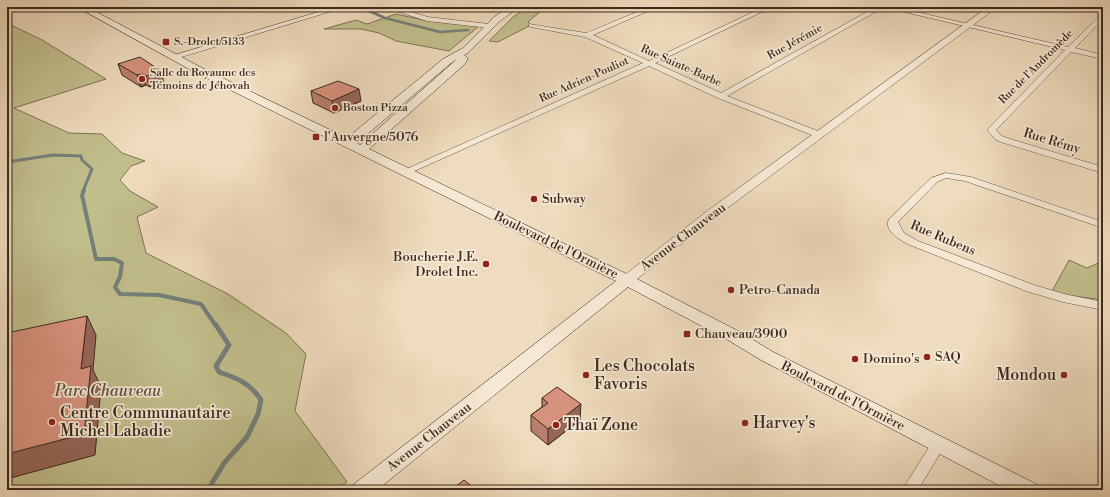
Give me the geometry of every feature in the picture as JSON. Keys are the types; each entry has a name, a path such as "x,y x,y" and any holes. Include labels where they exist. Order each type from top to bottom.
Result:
{"main road":[{"name":"Boulevard de l'Ormière","path":"81,7 172,57 627,280 734,336 768,356 938,445 1028,490"},
{"path":"348,144 447,61 466,50 489,26 512,9"},
{"path":"362,150 461,62 466,50"},
{"name":"Avenue Chauveau","path":"362,490 627,280"}],"street":[{"path":"172,57 342,7"},
{"path":"387,7 427,20 489,26"},
{"path":"496,7 512,9"},
{"path":"587,35 654,7"},
{"name":"Rue Adrien-Pouliot","path":"407,171 648,64 769,7"},
{"name":"Rue Jérémie","path":"720,96 880,7"},
{"path":"887,7 1103,57"},
{"name":"Avenue Chauveau","path":"627,280 966,25 993,7"},
{"name":"Rue de l'Andromède","path":"995,135 991,128 1070,50 1103,15"},
{"name":"Rue Sainte-Barbe","path":"531,25 587,35 720,96 820,135"},
{"name":"Rue Rémy","path":"995,135 1007,141 1103,170"},
{"name":"Rue Rubens","path":"1103,225 968,179 947,175 940,176 934,180 893,221 895,230 901,237 914,243 1030,288 1077,302 1103,306"},
{"path":"910,490 938,445"}],"green space":[{"path":"528,7 552,7 541,11 528,22 531,25 498,42 489,41 513,17"},
{"path":"396,14 428,21 479,26 449,51 396,41 379,33 361,29 324,29 356,20 367,24"},
{"name":"Parc Chauveau","path":"7,23 42,40 106,79 14,108 69,133 102,134 122,153 145,161 131,166 120,180 130,191 158,207 137,217 146,253 228,294 286,333 306,354 295,411 347,482 335,490 7,490"},
{"path":"1069,260 1087,268 1103,261 1103,300 1051,293"}],"building":[{"path":"140,57 161,71 146,76 142,74 137,75 118,64"},
{"path":"338,81 359,89 332,101 311,91"},
{"name":"Centre Communautaire Michel Labadie","path":"87,316 81,369 91,366 84,434 7,454 7,333"},
{"path":"557,387 581,404 548,429 531,415 548,403 542,398"},
{"path":"464,480 476,490 451,490"}],"waterway":[{"path":"360,7 385,18 440,32 468,30"},
{"path":"7,162 53,155 81,156 82,160 92,169 83,191"},
{"path":"84,190 82,195 96,259 114,259 122,263 120,277 115,287 120,294 159,295 201,304 216,326"},
{"path":"208,490 224,463 247,437 258,414 261,400 248,385 219,372 216,366 229,345 216,325"}],"place":[{"name":"S.-Drolet/5133","path":"166,42"},
{"name":"Salle du Royaume des Témoins de Jéhovah","path":"142,79"},
{"name":"Boston Pizza","path":"335,108"},
{"name":"l'Auvergne/5076","path":"316,137"},
{"name":"Subway","path":"534,199"},
{"name":"Boucherie J.E. Drolet Inc.","path":"486,264"},
{"name":"Petro-Canada","path":"731,290"},
{"name":"Chauveau/3900","path":"687,334"},
{"name":"SAQ","path":"927,357"},
{"name":"Domino's","path":"855,359"},
{"name":"Les Chocolats Favoris","path":"586,375"},
{"name":"Mondou","path":"1064,375"},
{"name":"Centre Communautaire Michel Labadie","path":"52,422"},
{"name":"Harvey's","path":"745,423"},
{"name":"Thaï Zone","path":"556,425"}]}
